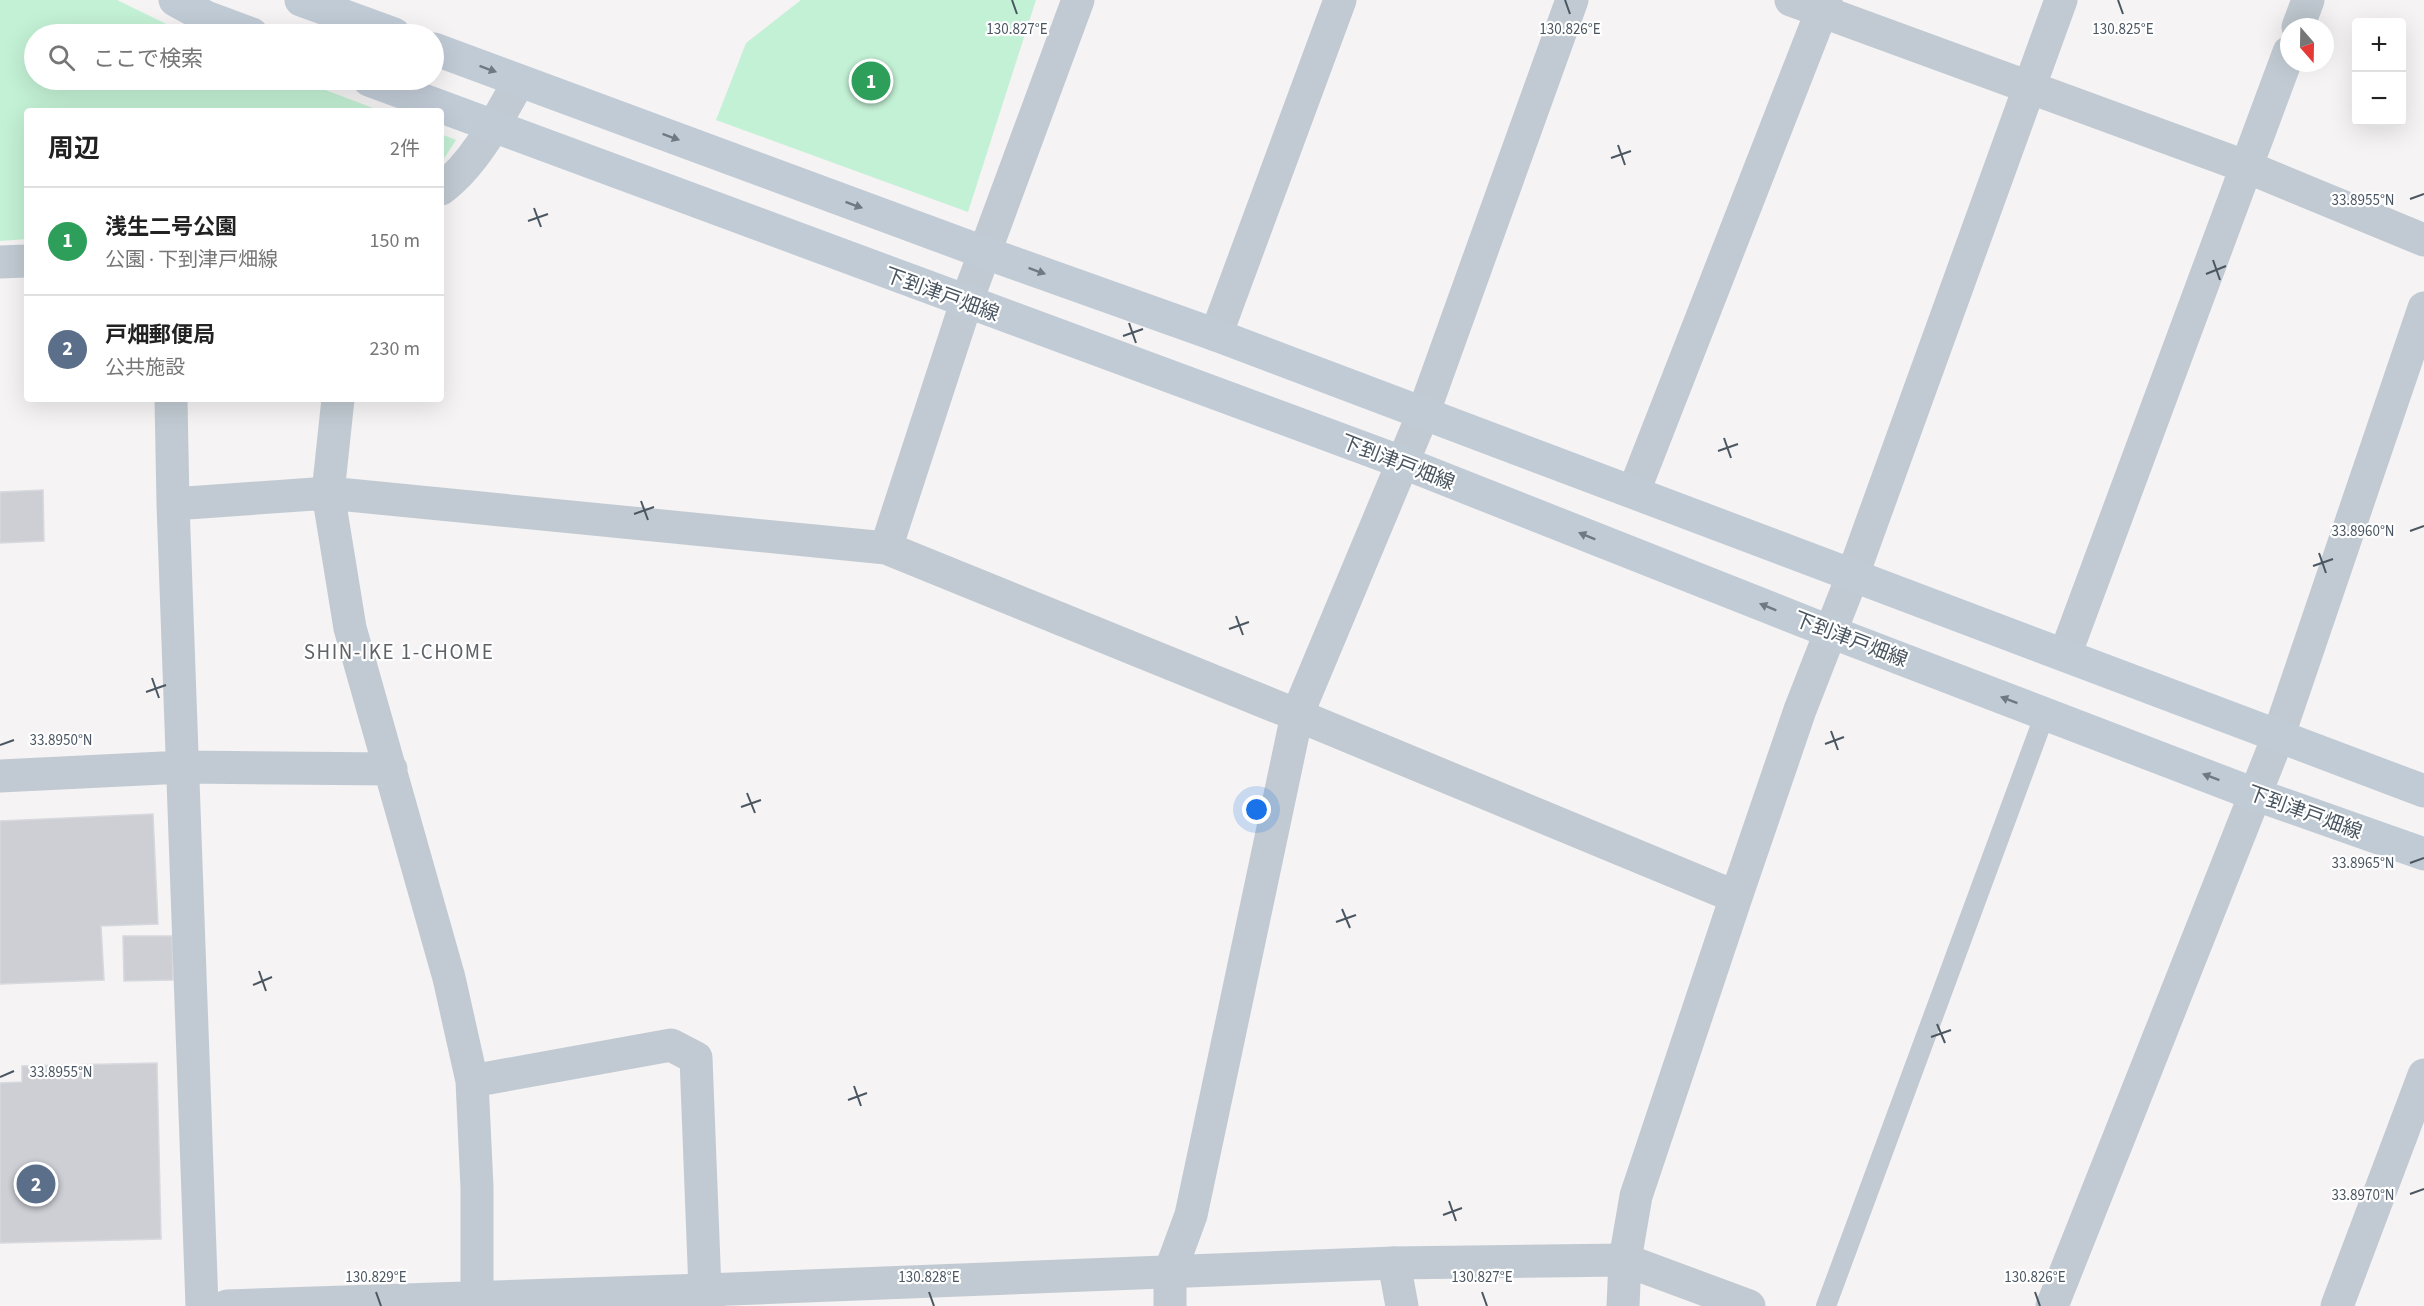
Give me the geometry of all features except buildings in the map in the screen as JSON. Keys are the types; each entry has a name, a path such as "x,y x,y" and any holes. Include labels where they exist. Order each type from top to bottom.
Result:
{"main road":[{"path":"175,0 206,17 225,24"},
{"path":"301,0 367,24"},
{"path":"444,53 1216,335 2424,791"},
{"name":"下到津戸畑線","path":"395,90 443,108"},
{"name":"下到津戸畑線","path":"444,108 1404,463 1831,632 2254,794 2424,854"}],"street":[{"path":"886,549 966,303 1078,0"},
{"path":"1216,335 1340,0"},
{"path":"1170,1306 1170,1272 1191,1215 1297,715 1423,414 1572,0"},
{"path":"1791,0 1824,6 2247,167 2424,240"},
{"path":"1623,1306 1625,1260 1636,1196 1736,897 1800,710 1852,577 2061,0"},
{"path":"2301,18 2308,0"},
{"path":"1634,491 1824,6"},
{"path":"2066,655 2282,72"},
{"path":"444,187 453,180 493,127 519,81"},
{"path":"0,262 24,261"},
{"path":"2052,1306 2278,737 2424,308"},
{"path":"171,402 172,504 202,1306"},
{"path":"338,402 328,493 350,628 449,978 472,1081 477,1188 477,1298"},
{"path":"172,504 328,493 886,549 1297,715 1736,897"},
{"path":"0,776 183,767 391,768"},
{"path":"472,1081 671,1045 696,1058 707,1298"},
{"path":"2337,1306 2424,1075"},
{"path":"227,1306 477,1298 707,1298 1170,1272 1394,1263 1625,1260 1749,1306"},
{"path":"1394,1263 1402,1306"}],"lane":[{"path":"1826,1306 2045,714"}],"green space":[{"path":"0,0 117,0 166,24 24,24 24,90 325,90 373,108 24,108 24,239 0,241"},
{"path":"801,0 1036,0 968,212 716,120 746,43"},
{"path":"444,135 456,140 444,158"}],"place":[{"name":"浅生二号公園","path":"871,81"},
{"name":"戸畑郵便局","path":"36,1184"}],"district":[{"name":"SHIN-IKE 1-CHOME","path":"399,652"}]}
